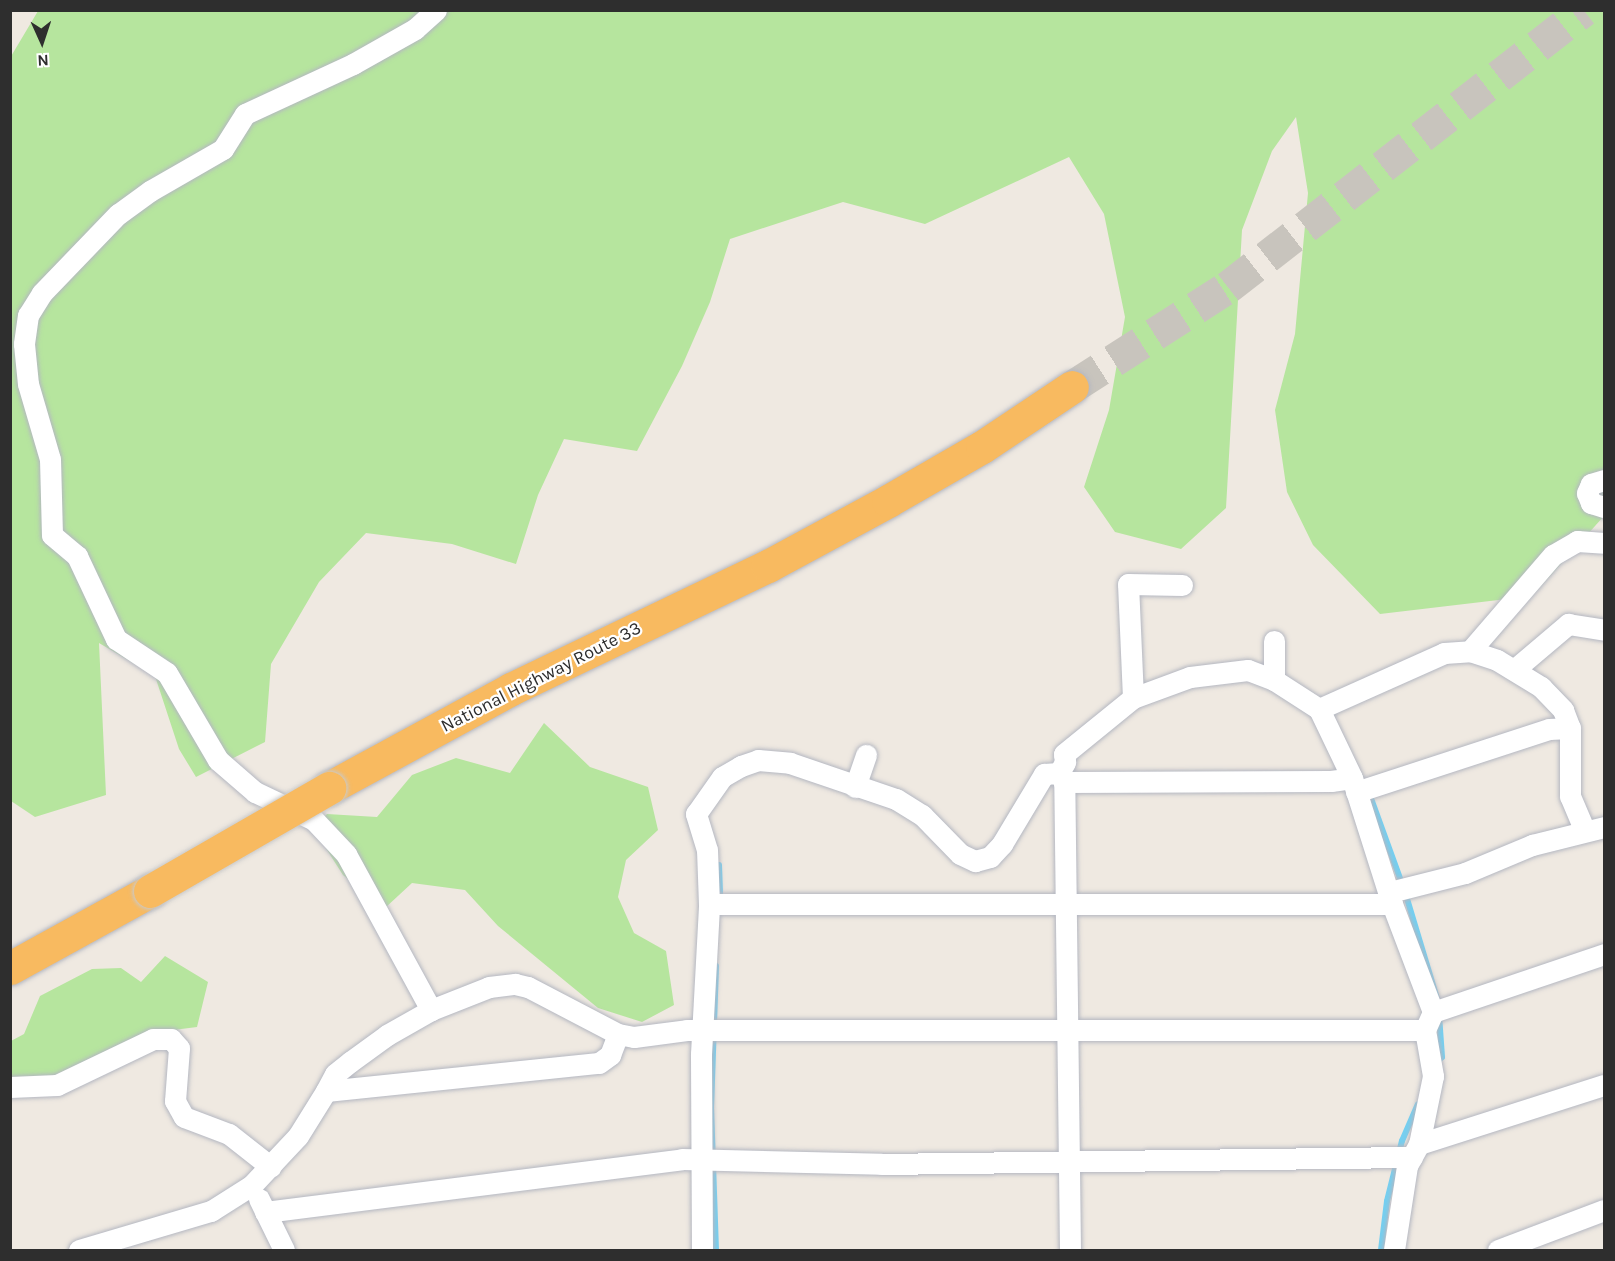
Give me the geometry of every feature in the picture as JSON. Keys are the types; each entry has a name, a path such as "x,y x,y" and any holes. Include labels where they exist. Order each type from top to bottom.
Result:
{"highway":[{"name":"National Highway Route 33","path":"10,968 511,688 768,566 888,501 982,447 1072,387"}],"street":[{"path":"431,1010 346,854 314,820 255,792 218,760 167,673 116,639 77,556 52,535 50,459 28,384 24,344 28,315 42,293 118,214 150,191 223,149 245,114 354,64 415,29 436,10"},
{"path":"1605,480 1591,484 1587,493 1591,503 1605,507"},
{"path":"1470,651 1562,548 1586,540 1605,543"},
{"path":"1133,698 1128,584 1182,585"},
{"path":"1515,669 1568,624 1605,630"},
{"path":"1274,641 1274,680"},
{"path":"709,904 1067,905 1391,898 1465,873 1532,845 1594,828 1570,796 1570,728 1563,710 1515,669 1470,651 1444,653 1319,709"},
{"path":"1070,1251 1067,905 1061,778 1065,762 1064,754 1133,698 1190,677 1222,671 1248,670 1274,680 1319,709 1354,785 1429,1021 1433,1076 1416,1150 1397,1215 1394,1251"},
{"path":"702,1251 702,1030 709,904 707,850 696,814 722,777 758,760 780,762 910,806 960,854 975,861 990,857 1002,844 1044,774 1061,778 1331,782 1354,785 1549,729 1570,728"},
{"path":"855,787 866,755"},
{"path":"79,1251 211,1211 252,1185 298,1136 335,1074 387,1035 431,1010 489,987 515,984 528,987 618,1034 651,1036 702,1030 1068,1031 1429,1021 1605,954"},
{"path":"326,1091 599,1063 610,1055 618,1034"},
{"path":"10,1087 57,1085 153,1040 171,1039 178,1048 175,1101 184,1117 229,1134 271,1167"},
{"path":"265,1212 464,1184 702,1160 881,1164 1416,1150 1605,1085"},
{"path":"252,1185 284,1251"},
{"path":"1498,1251 1605,1210"}],"green space":[{"path":"38,11 1604,11 1604,516 1532,596 1380,614 1313,545 1287,492 1275,410 1295,334 1308,193 1296,117 1272,151 1242,230 1226,508 1181,549 1115,532 1084,487 1109,410 1125,317 1104,214 1069,157 925,224 843,202 730,239 710,302 682,366 637,451 564,439 538,495 516,564 452,544 366,533 319,582 271,664 265,742 196,777 179,749 155,676 99,643 106,795 35,817 11,801 10,58"},
{"path":"544,723 590,767 648,787 658,830 626,860 618,897 634,933 666,951 674,1005 642,1022 598,1008 498,926 465,890 412,883 385,908 343,875 313,828 327,814 377,817 412,775 456,758 510,773"},
{"path":"165,956 208,982 197,1027 142,1034 54,1082 11,1088 11,1041 24,1034 40,996 92,969 121,968 141,982"}],"waterway":[{"path":"1369,793 1405,892 1438,1002"},
{"path":"719,865 720,899"},
{"path":"716,966 711,1109 716,1250"},
{"path":"1436,1063 1442,1057 1439,1015"},
{"path":"1381,1250 1387,1201 1402,1141 1418,1104"}],"tunnel":[{"path":"1072,387 1228,287 1584,10"}]}
